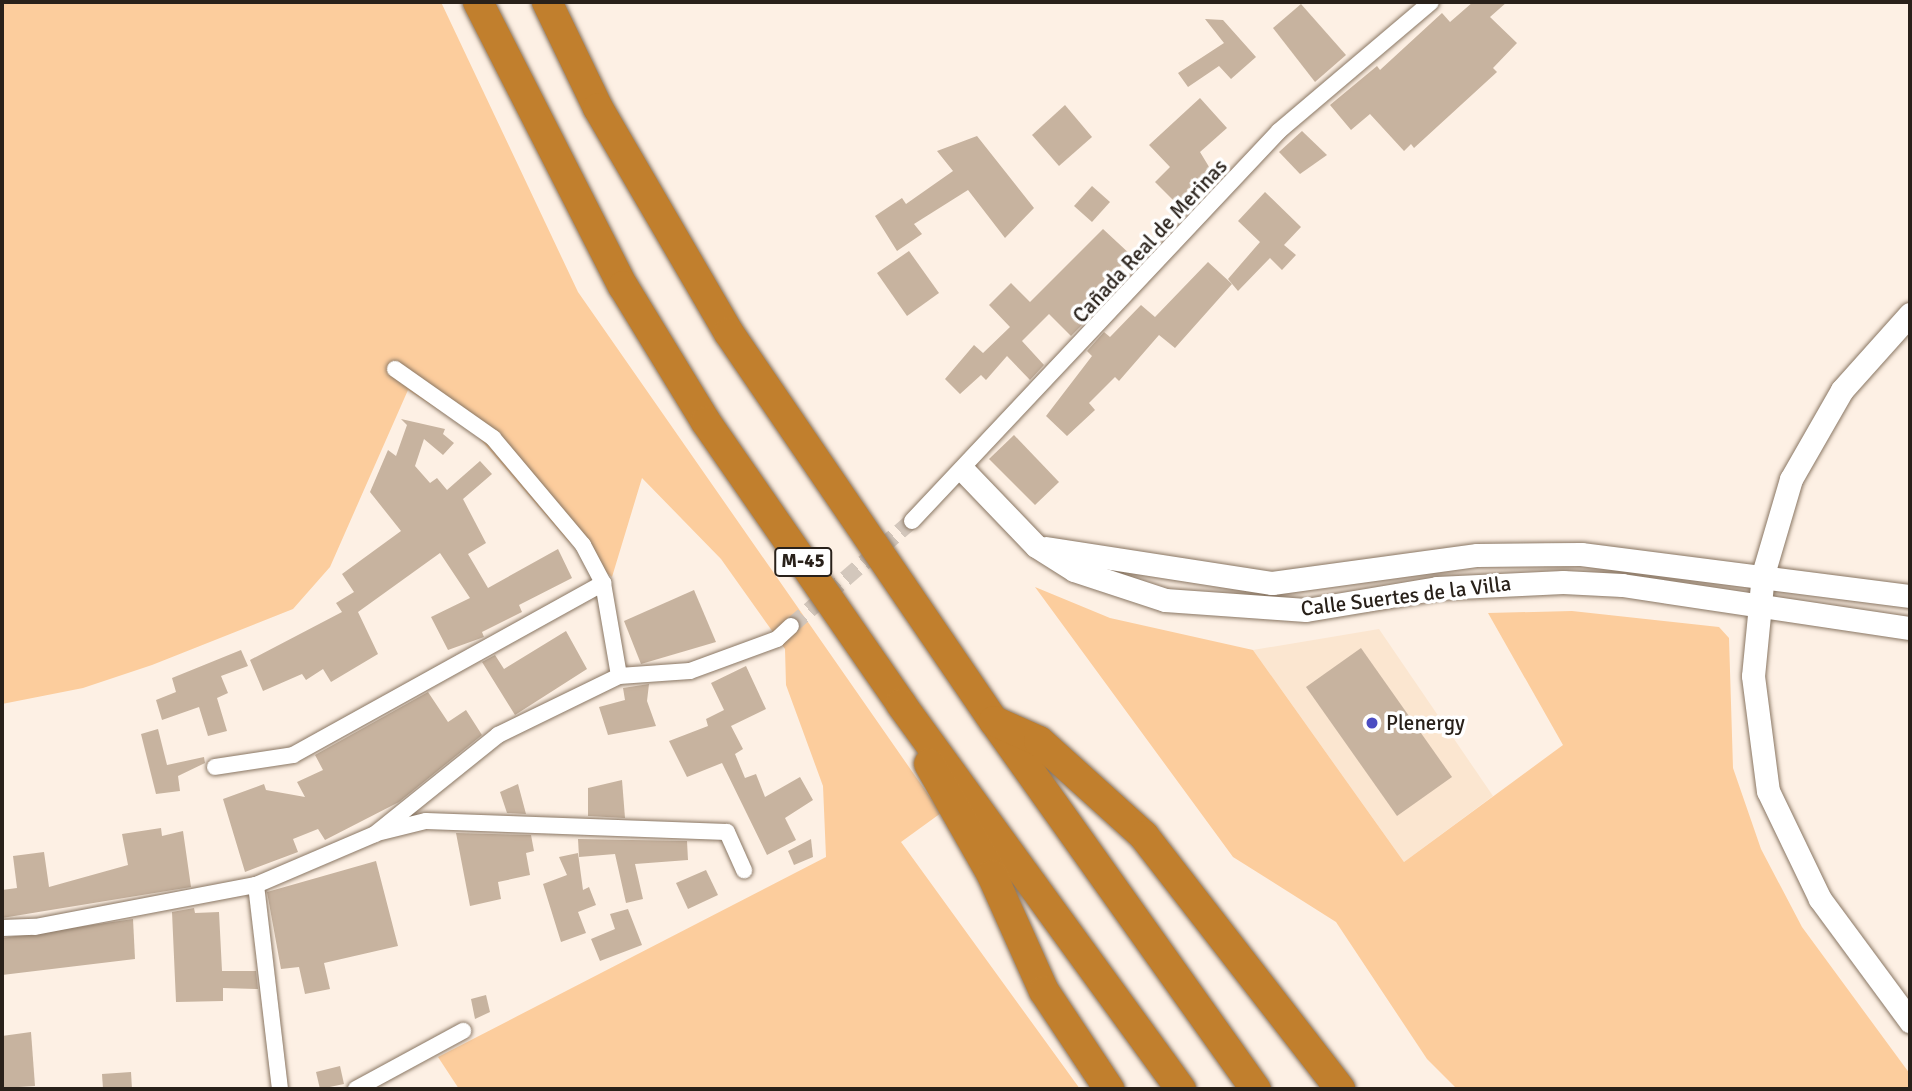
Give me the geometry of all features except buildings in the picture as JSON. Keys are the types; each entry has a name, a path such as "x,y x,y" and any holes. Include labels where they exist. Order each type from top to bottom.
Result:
{"highway":[{"name":"M-45","path":"478,2 623,286 706,422 901,704 1181,1089"},
{"path":"547,2 598,108 729,333 994,721 1256,1089"},
{"path":"901,704 942,793 992,875 1044,991 1109,1089"},
{"path":"994,721 1039,741 1107,799 1144,836 1340,1089"},
{"path":"1249,971 1332,1089"}],"main road":[{"path":"1910,314 1861,365 1814,435 1791,479 1763,573 1753,676 1768,791 1819,899 1910,1021"},
{"name":"Calle Suertes de la Villa","path":"964,471 1036,546 1074,570 1109,583 1216,607 1306,610 1500,582 1622,585 1910,628"},
{"name":"Calle Suertes de la Villa","path":"1036,546 1272,583 1437,559 1545,553 1763,573 1910,596"}],"street":[{"name":"Cañada Real de Merinas","path":"912,522 964,471 1279,131 1431,2"},
{"path":"395,369 493,438 583,545 603,583 619,676"},
{"path":"215,767 293,755 603,583"},
{"path":"374,834 498,735 619,676 690,671 777,639 791,626"},
{"path":"2,928 35,927 256,885 374,834 426,821 727,832 744,870"},
{"path":"256,885 280,1089"},
{"path":"356,1089 463,1031"}],"shaded area":[{"path":"2,2 441,2 578,292 941,813 901,842 1080,1089 459,1089 438,1057 826,857 823,786 786,685 785,649 721,559 642,478 612,577 569,542 475,433 408,390 330,567 293,609 152,665 83,688 2,704"},
{"path":"1035,587 1110,618 1253,650 1404,862 1563,745 1488,613 1572,611 1719,627 1729,638 1733,768 1761,849 1802,927 1910,1074 1910,1089 1457,1089 1427,1059 1336,922 1233,857"},
{"path":"1379,629 1493,796 1404,862 1253,650"}],"tunnel":[{"path":"791,626 912,521"}],"place":[{"name":"Plenergy","path":"1372,723"}]}
